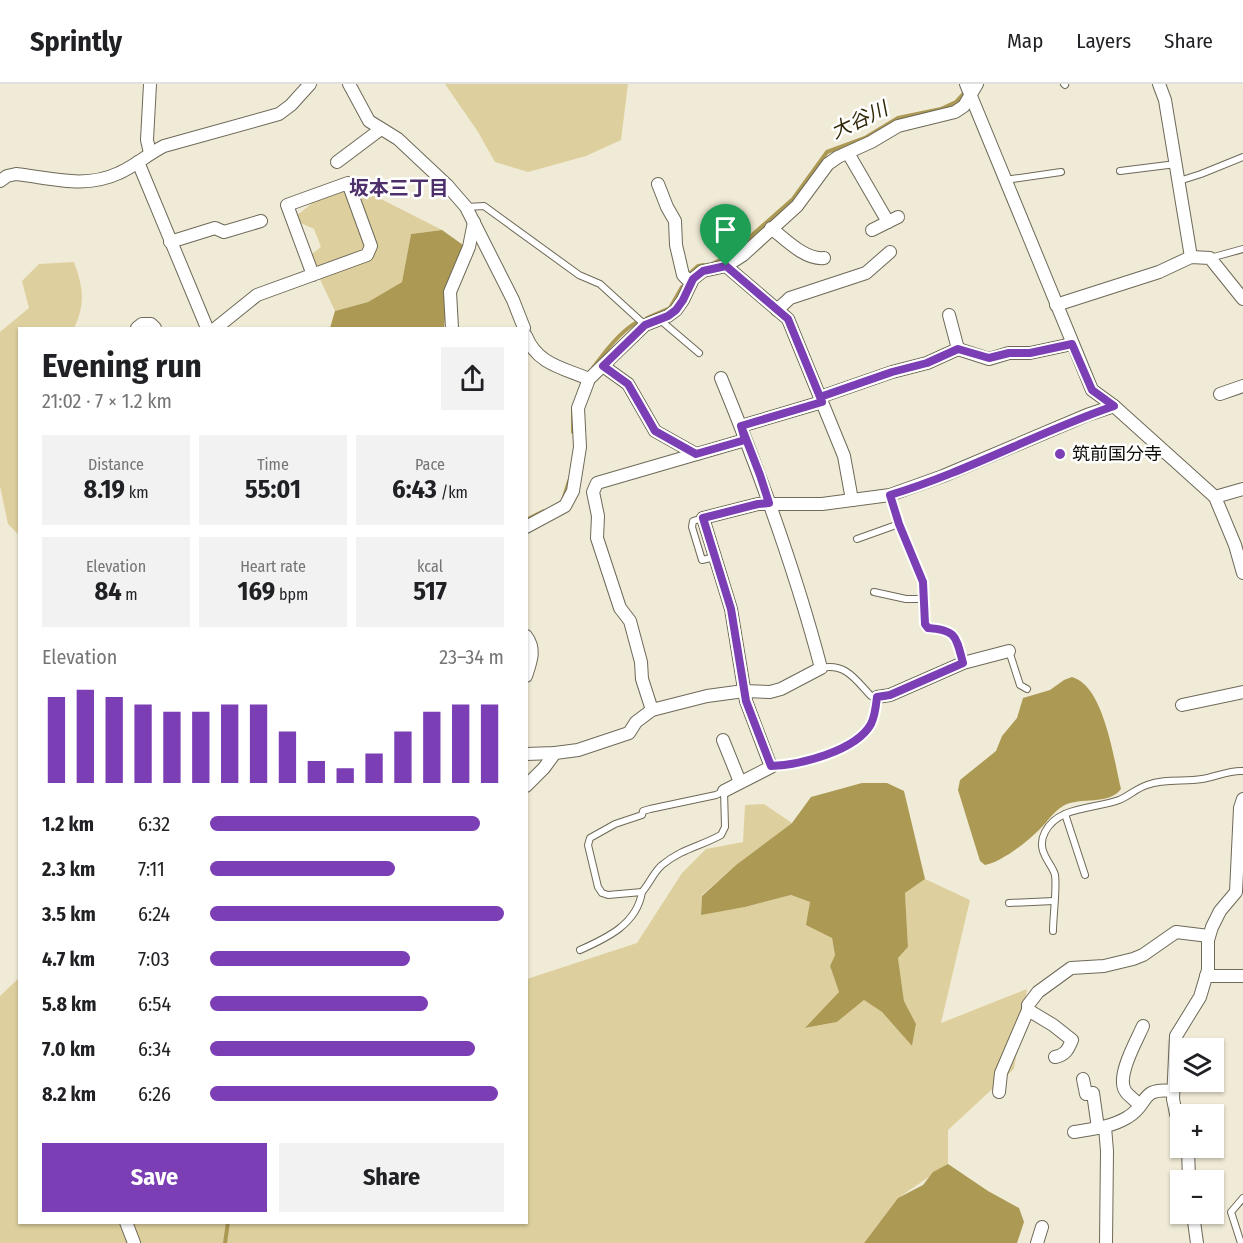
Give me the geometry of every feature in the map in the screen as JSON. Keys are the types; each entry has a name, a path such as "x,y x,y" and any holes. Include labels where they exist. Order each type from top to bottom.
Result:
{"street":[{"path":"150,84 147,140 150,153"},
{"path":"0,181 16,174 91,183 114,175 164,146 279,114 291,105 310,84"},
{"path":"349,84 366,116 426,164 466,207 513,300 524,327"},
{"path":"1159,84 1165,100 1191,257"},
{"path":"528,526 565,506 573,491 580,447 578,408 582,392 589,380 603,366 645,325 676,310 691,283 703,271 726,266 743,255 797,206 828,164 898,126 954,112 964,106 971,89"},
{"path":"971,89 1004,180 1092,390 1114,406 1215,497 1235,545 1243,573"},
{"path":"337,162 381,129"},
{"path":"848,153 893,219 872,230"},
{"path":"138,162 207,327"},
{"path":"217,327 257,296 367,255 371,246 348,183 287,205 312,275"},
{"path":"658,184 675,221 676,245 683,275 691,283"},
{"path":"170,242 215,228 224,231 261,221"},
{"path":"452,327 450,292 469,247 474,222"},
{"path":"771,228 805,253 816,259 824,258"},
{"path":"777,310 790,298 866,273 890,252"},
{"path":"1056,305 1159,272 1191,257 1210,258 1243,299"},
{"path":"726,266 788,319 844,456 852,500"},
{"path":"949,315 958,349"},
{"path":"138,327 142,324 151,324 154,327"},
{"path":"528,340 543,360 589,380"},
{"path":"741,426 821,400 892,372 927,363 958,349 989,358 1009,353 1030,353 1072,344"},
{"path":"603,366 628,384 655,431 696,454"},
{"path":"528,754 578,750 629,733 636,722 652,710 706,696 744,691 770,692 781,689 821,668 803,601 760,475 721,378"},
{"path":"1220,394 1243,386"},
{"path":"1087,416 1092,390"},
{"path":"724,791 771,766 746,701 731,609 703,518 758,504 822,504 890,495 964,468 1114,406"},
{"path":"652,710 642,679 641,662 630,621 620,608 597,538 598,516 592,492 597,483 745,440"},
{"path":"1215,497 1243,489"},
{"path":"573,491 592,492"},
{"path":"528,638 533,651 528,669"},
{"path":"877,697 890,695 963,663 1009,651"},
{"path":"1182,705 1243,692"},
{"path":"723,740 740,782"},
{"path":"528,784 555,753"},
{"path":"1176,1038 1200,997 1206,976 1209,936 1220,911 1236,892 1238,885 1240,808 1243,799"},
{"path":"999,1092 1001,1073 1028,1010 1028,1005 1038,992 1071,968 1104,966 1133,959 1143,955 1176,932 1209,936"},
{"path":"1206,976 1243,976"},
{"path":"1028,1010 1072,1040 1069,1049 1063,1055 1056,1057"},
{"path":"1140,1105 1127,1093 1123,1086 1122,1076 1143,1026"},
{"path":"1083,1078 1086,1094 1092,1093 1107,1151 1106,1243"},
{"path":"1074,1132 1102,1128 1129,1117 1143,1100 1155,1091 1170,1091"},
{"path":"127,1224 134,1243"},
{"path":"1194,1224 1197,1243"},
{"path":"1036,1243 1042,1227"}],"lane":[{"path":"1179,181 1243,157"},
{"path":"1120,171 1176,164"},
{"path":"1004,180 1061,172"},
{"path":"466,207 484,206 579,275 600,284 645,325"},
{"path":"1210,258 1243,249"},
{"path":"659,320 699,353"},
{"path":"890,495 899,524 923,582 925,624 928,628 946,629 953,634 963,663"},
{"path":"857,539 899,524"},
{"path":"874,592 906,599 924,599"},
{"path":"1009,651 1020,685 1027,689"},
{"path":"771,766 784,766 811,759 854,742 872,723 877,697 871,696 844,669 835,666 821,668"},
{"path":"1053,931 1055,873 1046,860 1042,844 1045,832 1058,818 1065,814 1119,800 1147,785 1169,780 1204,779 1236,770 1243,771"},
{"path":"580,950 617,931 635,912 651,876 676,855 721,835 725,827 724,791 716,795 643,811 642,815 615,824 590,838 588,845 598,887 602,893 608,895 642,892"},
{"path":"1065,814 1085,875"},
{"path":"1009,903 1054,901"},
{"path":"1241,1243 1230,1212 1243,1198"}],"shaded area":[{"path":"445,84 628,84 621,140 586,156 528,172 495,162 478,132"},
{"path":"345,178 442,230 411,234 402,282 368,302 335,311 309,256 321,247 314,229 292,219"},
{"path":"442,230 463,245 448,281 444,327 330,327 335,311 368,302 402,282 411,234"},
{"path":"74,262 82,303 74,327 18,327 18,534 8,524 0,486 0,332 29,308 22,281 39,264"},
{"path":"1072,677 1083,683 1100,709 1111,743 1121,789 1109,797 1063,806 1021,845 999,860 985,865 980,861 958,790 960,780 996,751 1002,736 1017,718 1023,698 1050,690"},
{"path":"862,783 887,783 904,791 925,879 905,893 908,947 898,958 904,1001 916,1024 912,1046 882,1012 864,1000 837,1022 805,1028 839,992 830,966 835,955 832,938 806,925 810,902 791,895 701,915 702,896 736,865 792,823 811,797"},
{"path":"764,804 792,823 736,865 702,895 701,914 745,907 791,895 810,902 832,938 835,955 830,966 839,992 806,1028 837,1022 864,1000 882,1012 912,1046 916,1024 904,1001 898,958 908,947 905,893 925,879 970,900 941,1023 1027,989 1014,1069 948,1130 948,1164 898,1198 864,1243 0,1243 0,996 18,979 18,1224 528,1224 528,979 637,943 682,873 706,849 743,842 745,805"},
{"path":"948,1164 988,1191 1019,1208 1024,1222 1017,1243 864,1243 898,1198 923,1185 933,1172"}],"waterway":[{"name":"大谷川","path":"714,263 736,253 751,236 793,199 827,152 865,138 898,118 941,109 956,102 965,92"},
{"name":"大谷川","path":"688,275 698,266 704,265"},
{"name":"大谷川","path":"647,318 670,308 682,287"},
{"name":"大谷川","path":"593,368 621,335 640,321"},
{"name":"大谷川","path":"573,409 573,432"},
{"name":"大谷川","path":"564,497 569,481"},
{"name":"大谷川","path":"528,519 544,511"},
{"name":"大谷川","path":"225,1243 228,1224"}],"place":[{"name":"筑前国分寺","path":"1060,454"}],"district":[{"name":"坂本三丁目","path":"399,188"}],"route":[{"path":"726,266 703,271 693,279 676,310 668,316 645,325 603,366 628,384 655,431 696,454 745,440 741,426 822,402 820,397 892,372 927,363 958,349 989,358 1009,353 1030,353 1072,344 1092,390 1114,406 943,476 890,495 899,524 923,582 925,624 928,628 946,629 953,634 957,640 963,663 890,695 877,697 872,723 854,742 837,750 784,766 771,766 746,701 731,609 703,518 769,503 741,426 822,402 788,319 726,266"}]}
